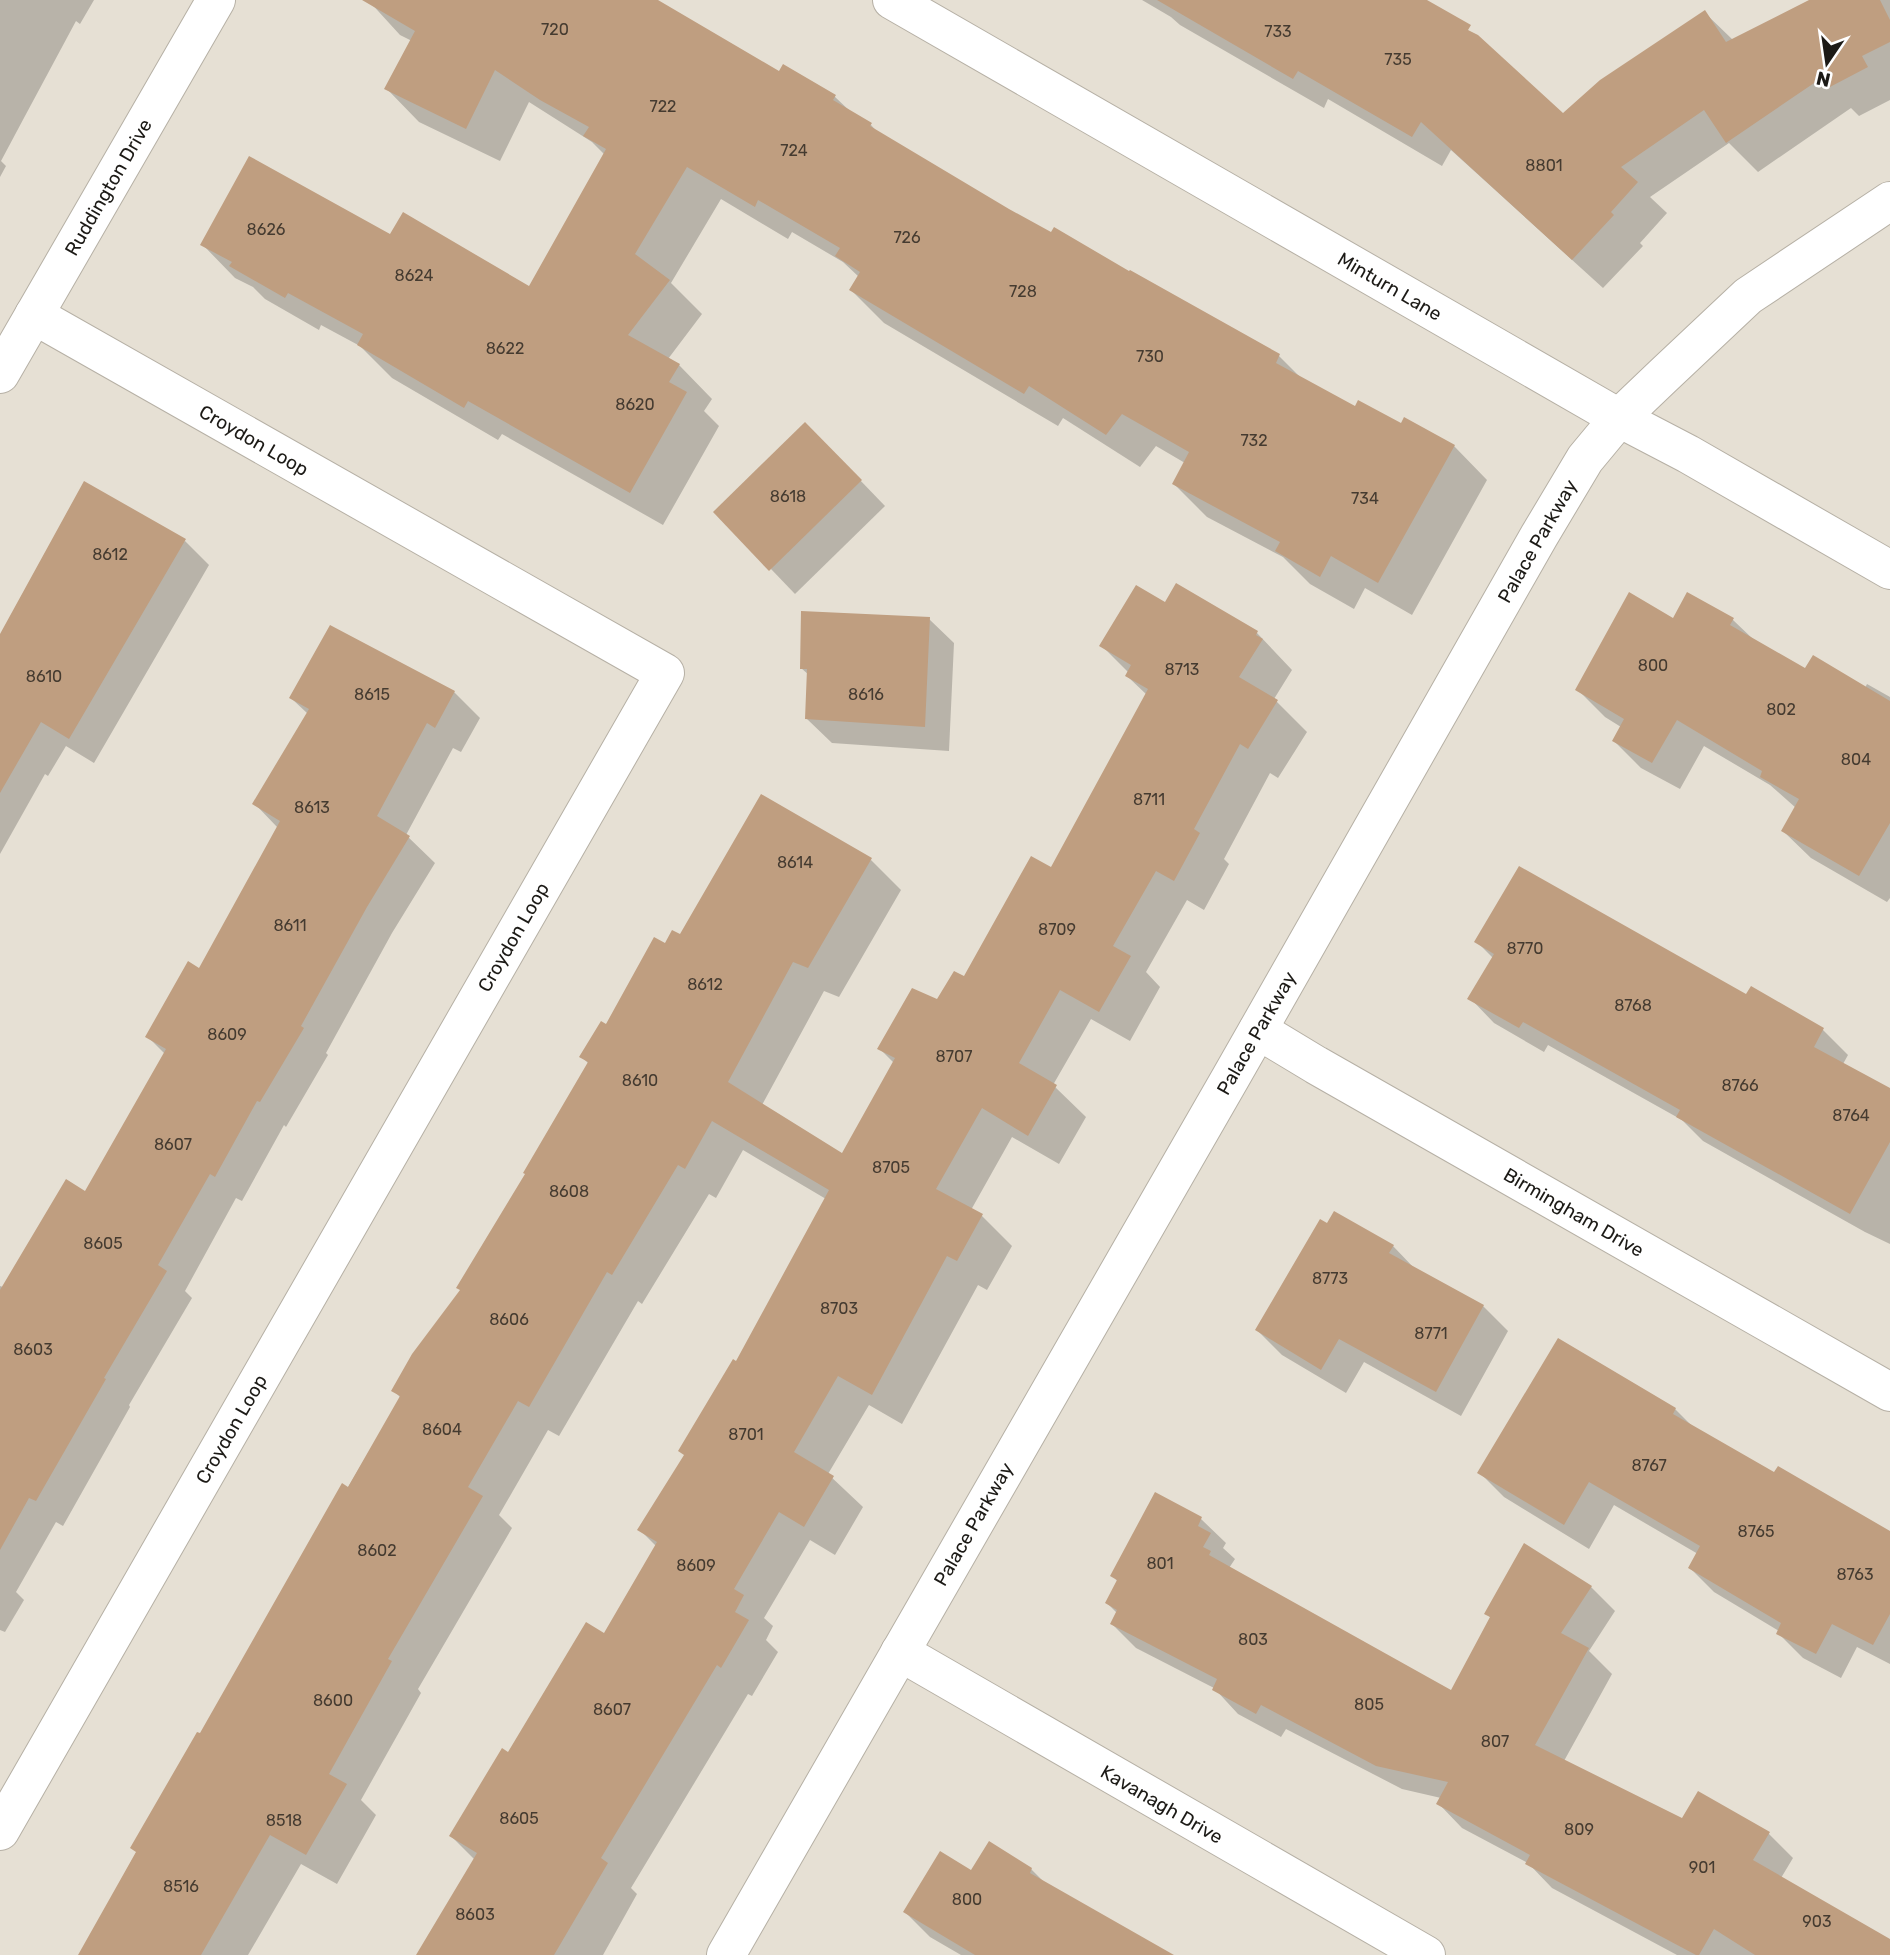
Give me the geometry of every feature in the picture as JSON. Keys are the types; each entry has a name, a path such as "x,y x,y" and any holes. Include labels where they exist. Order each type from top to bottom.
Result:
{"street":[{"name":"Ruddington Drive","path":"0,374 216,0"},
{"name":"Minturn Lane","path":"892,0 1619,418 1688,454 1890,570"},
{"name":"Palace Parkway","path":"726,1955 1539,536 1586,459 1619,418 1748,296 1890,201"},
{"name":"Croydon Loop","path":"0,1831 665,673 34,315"},
{"name":"Birmingham Drive","path":"1258,1030 1890,1392"},
{"name":"Kavanagh Drive","path":"900,1652 1426,1955"}],"building":[{"path":"362,0 658,0 779,71 783,64 836,95 833,100 872,123 870,126 1009,209 1051,232 1054,227 1280,354 1276,363 1355,406 1358,400 1401,423 1404,417 1455,445 1378,583 1331,556 1320,577 1275,551 1280,542 1172,484 1189,452 1122,414 1106,435 1029,386 1024,394 849,290 860,272 835,256 840,248 758,200 755,207 687,167 635,254 670,280 628,335 680,364 669,382 687,392 630,493 468,401 464,408 357,345 363,334 288,293 285,298 229,266 232,262 200,245 249,156 390,234 403,212 529,286 606,149 583,136 589,127 540,100 495,70 466,129 384,89 415,31"},
{"path":"1157,0 1427,0 1471,25 1468,30 1478,35 1563,113 1600,80 1705,10 1726,42 1809,0 1880,0 1890,20 1890,42 1862,56 1868,67 1828,88 1823,77 1726,143 1704,110 1621,167 1638,182 1611,212 1614,215 1572,260 1421,122 1412,137 1298,71 1293,79"},
{"path":"805,422 862,480 769,571 713,512"},
{"path":"84,481 186,539 69,739 41,722 0,793 0,634"},
{"path":"1176,583 1258,631 1256,635 1263,639 1239,677 1278,700 1248,749 1240,744 1194,829 1200,833 1174,881 1156,871 1113,946 1131,956 1099,1012 1060,990 1019,1063 1057,1085 1028,1136 982,1108 936,1189 983,1214 957,1261 947,1256 872,1395 838,1376 794,1452 834,1476 804,1527 779,1512 734,1589 744,1595 735,1612 749,1620 721,1668 717,1665 601,1858 608,1863 554,1955 416,1955 477,1853 449,1836 502,1748 508,1752 586,1622 604,1633 657,1542 637,1530 684,1455 678,1451 733,1359 736,1361 829,1190 712,1121 685,1169 678,1165 612,1275 607,1272 529,1407 518,1401 468,1487 483,1496 388,1659 392,1661 329,1774 347,1784 306,1855 270,1835 201,1955 78,1955 136,1852 130,1848 197,1732 200,1733 342,1483 348,1487 400,1396 391,1391 412,1354 460,1290 456,1288 588,1062 579,1057 601,1021 606,1024 654,937 665,943 672,930 680,934 761,794 872,858 808,968 793,962 728,1082 842,1153 895,1058 877,1049 912,988 937,999 954,971 964,976 1031,856 1051,867 1148,689 1125,676 1131,665 1099,646 1136,585 1165,602"},
{"path":"1629,592 1673,618 1687,592 1734,618 1730,625 1805,668 1813,655 1890,701 1890,823 1859,876 1781,831 1799,799 1760,777 1762,771 1677,720 1652,763 1612,741 1624,719 1575,690"},
{"path":"801,611 930,617 925,727 805,719 807,669 800,669"},
{"path":"330,625 455,691 435,728 427,723 377,816 410,836 301,1026 304,1028 260,1102 257,1101 215,1177 210,1174 158,1265 167,1271 36,1501 29,1498 0,1550 0,1290 66,1179 85,1191 166,1049 145,1037 188,961 199,968 280,821 252,804 309,709 289,698"},
{"path":"1519,866 1746,994 1751,986 1824,1028 1814,1047 1890,1088 1890,1142 1850,1214 1676,1117 1680,1110 1523,1022 1519,1028 1467,999 1494,954 1474,942"},
{"path":"1334,1211 1394,1245 1389,1253 1484,1305 1436,1392 1339,1339 1321,1370 1255,1330 1320,1219 1327,1223"},
{"path":"1558,1338 1676,1408 1673,1414 1774,1472 1778,1466 1890,1531 1890,1614 1873,1645 1832,1624 1816,1654 1776,1634 1781,1623 1688,1568 1700,1546 1589,1482 1564,1525 1477,1473"},
{"path":"1155,1492 1202,1517 1198,1526 1211,1533 1203,1547 1211,1551 1209,1555 1451,1690 1490,1617 1484,1614 1524,1543 1592,1586 1561,1633 1589,1648 1535,1745 1682,1818 1698,1791 1770,1832 1753,1860 1890,1939 1890,1955 1755,1955 1714,1929 1699,1955 1696,1955 1525,1864 1530,1855 1436,1804 1448,1782 1376,1766 1261,1705 1256,1714 1212,1690 1217,1679 1110,1624 1117,1610 1105,1603 1117,1580 1110,1576"},
{"path":"989,1841 1032,1868 1030,1873 1174,1955 975,1955 903,1912 940,1851 971,1870"}]}
